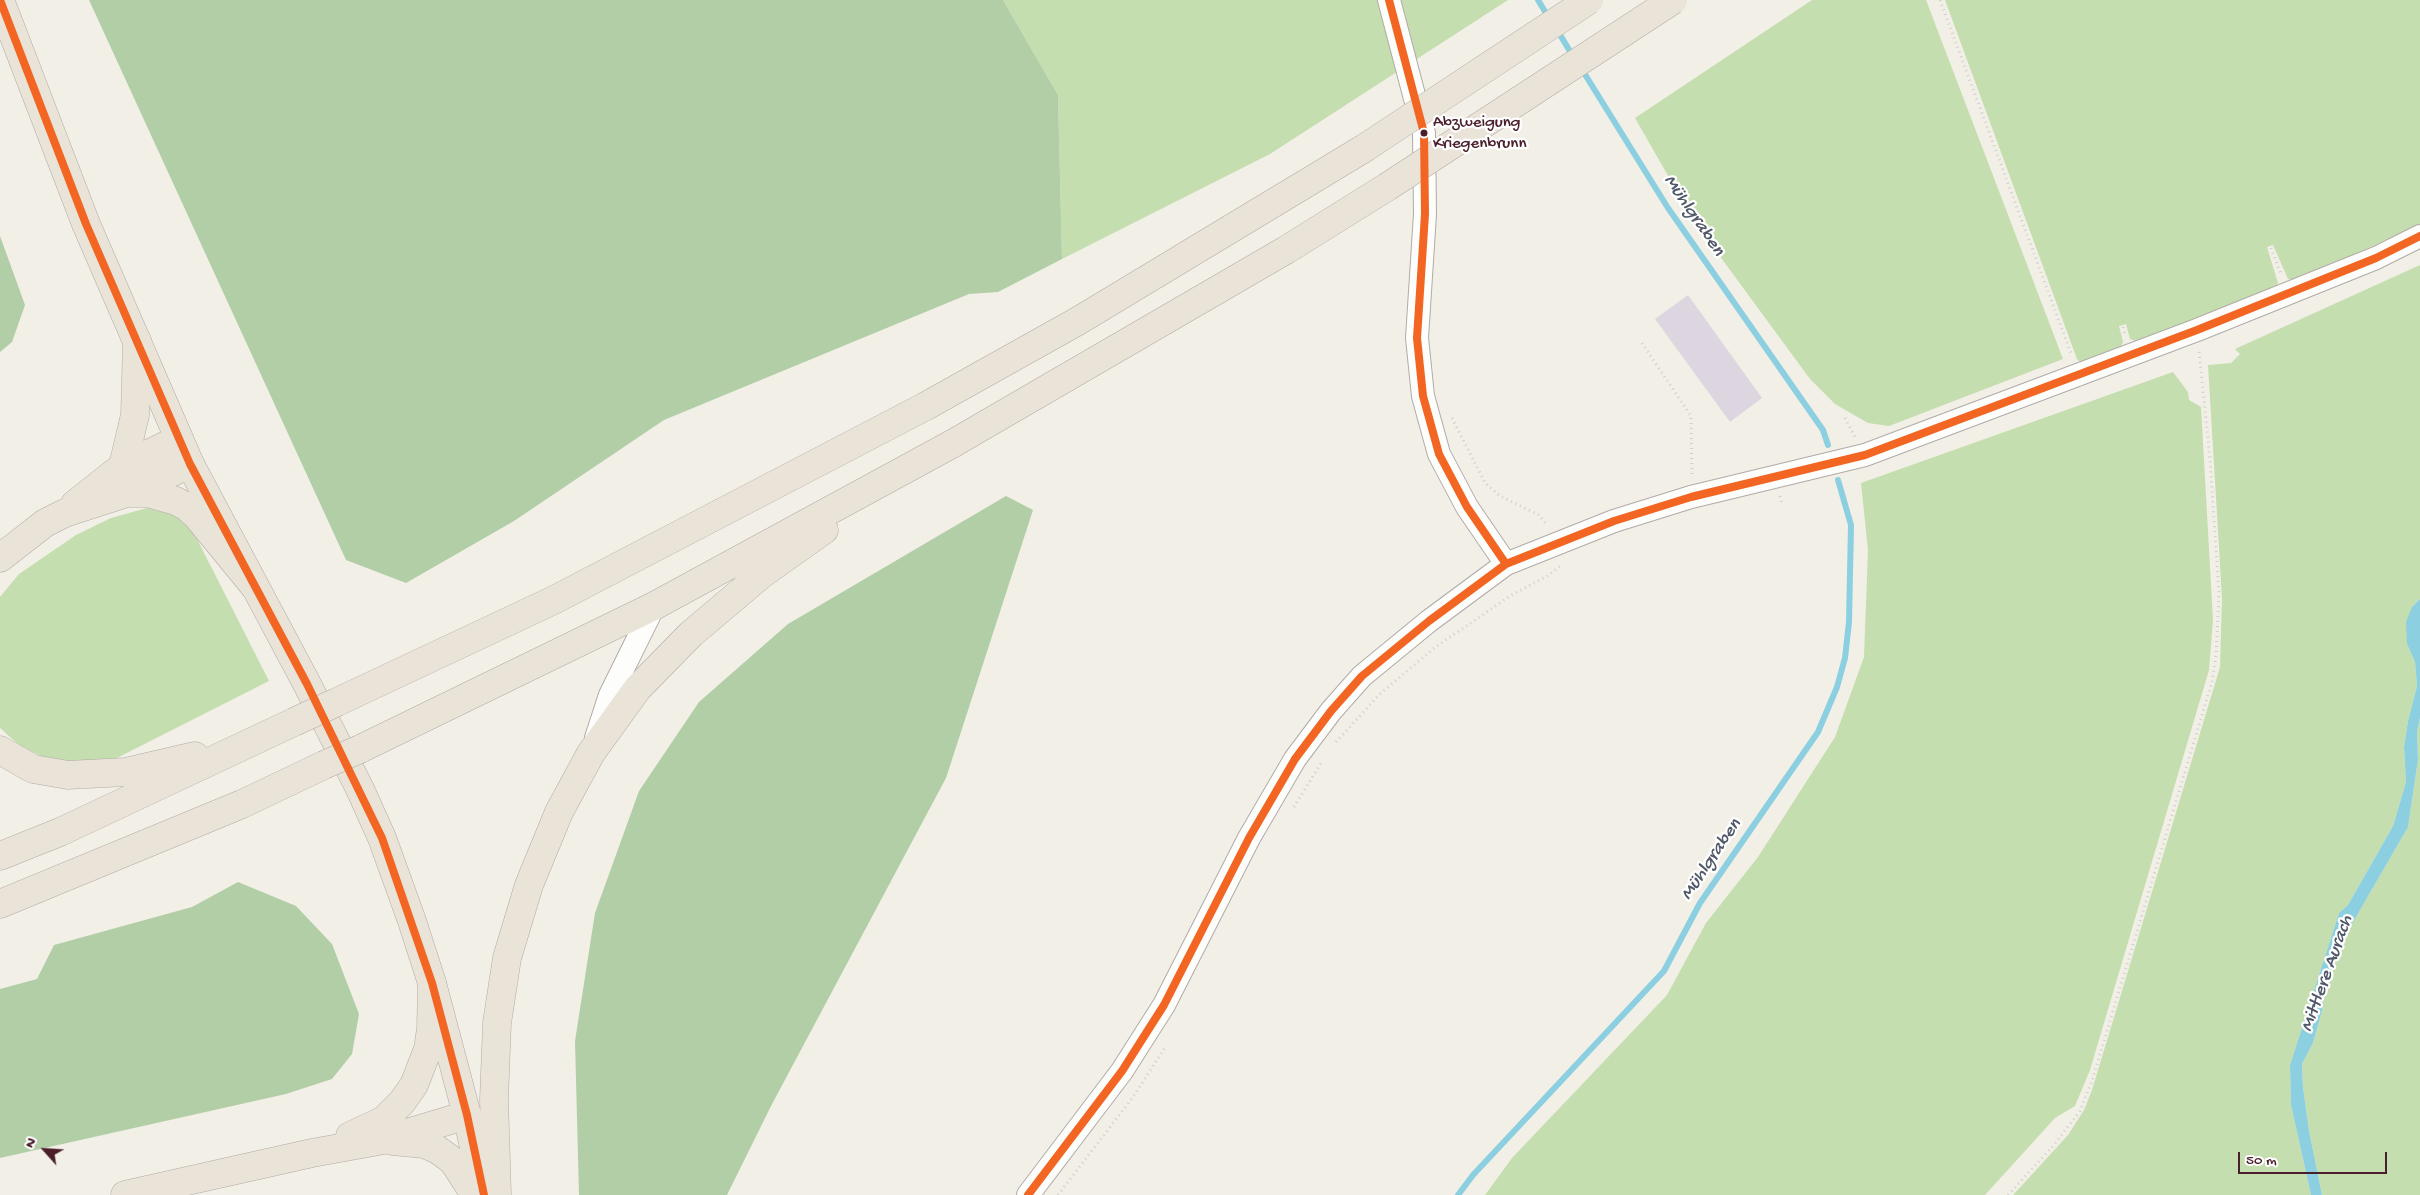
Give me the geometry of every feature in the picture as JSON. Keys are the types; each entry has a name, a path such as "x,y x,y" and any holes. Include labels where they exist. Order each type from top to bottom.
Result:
{"main road":[{"path":"0,0 86,224 179,440 360,788 382,838 432,983 467,1116 484,1195"},
{"path":"0,856 60,832 554,600 917,410 1078,320 1363,149 1589,0"},
{"path":"0,904 242,804 360,749 654,606 952,444 1270,260 1388,187 1673,0"},
{"path":"122,466 135,415 137,340"},
{"path":"65,514 94,487 122,466 179,440"},
{"path":"497,1195 494,1099 496,1042 507,958 532,876 559,812 591,753 638,688 691,634 762,574 952,444"},
{"path":"0,558 45,523 126,493 190,464"},
{"path":"126,493 148,493 176,501 187,507 196,515 255,587"},
{"path":"0,750 33,769 68,775 102,775 139,770 259,739"},
{"path":"312,1153 384,1120 402,1102 414,1085 428,1049 431,1030 432,983"},
{"path":"125,1195 312,1153 384,1140 467,1116"},
{"path":"384,1140 424,1144 438,1150 453,1161 475,1195"}],"street":[{"path":"1389,0 1424,133 1425,214 1417,338 1423,396 1439,454 1467,507 1506,564"},
{"path":"1028,1195 1122,1071 1164,1005 1253,830 1295,759 1331,711 1362,676 1429,621 1506,564 1614,521 1692,497 1865,455 2196,330 2376,258 2420,236"},
{"path":"591,753 610,695 654,606"}],"path":[{"path":"1940,0 2079,375"},
{"path":"2271,248 2288,293"},
{"path":"2008,1195 2054,1145 2080,1111 2089,1089 2212,682 2216,656 2219,594 2210,458 2196,330"},
{"path":"1642,343 1691,416 1692,450"},
{"path":"1334,745 1379,695 1434,648 1510,596 1559,568 1566,558 1540,516 1500,496 1486,483 1454,420 1423,396"},
{"path":"1289,815 1322,760"},
{"path":"1058,1195 1134,1098 1170,1039"}],"green space":[{"path":"89,0 1003,0 1058,95 1062,259 998,292 969,294 664,420 514,521 406,583 346,560"},
{"path":"1003,0 1508,0 1270,154 1062,259 1058,95"},
{"path":"1812,0 1926,0 2063,359 1889,426 1868,423 1835,404 1810,379 1694,221 1635,118"},
{"path":"1945,0 2420,0 2420,224 2297,281 2288,279 2273,245 2267,247 2278,283 2272,293 2138,342 2130,339 2126,324 2119,326 2123,342 2119,351 2082,364 2077,359"},
{"path":"0,236 25,305 12,342 0,352"},
{"path":"2420,265 2420,599 2412,607 2407,644 2415,662 2417,686 2408,721 2404,747 2406,782 2393,826 2348,905 2339,913 2290,1065 2291,1105 2311,1195 2013,1195 2068,1135 2084,1110 2092,1090 2220,667 2222,598 2208,365 2231,363 2240,354 2235,349"},
{"path":"2173,372 2188,392 2189,400 2201,407 2213,620 2209,670 2090,1070 2075,1106 2055,1118 1985,1195 1485,1195 1512,1158 1667,995 1706,923 1758,857 1835,737 1864,657 1868,550 1861,483"},
{"path":"1006,496 1033,510 946,778 771,1106 727,1195 579,1195 575,1041 595,913 639,791 699,702 788,624"},
{"path":"147,508 176,515 195,535 269,681 107,763 66,764 41,756 19,745 0,728 0,597 19,574 76,535 111,518"},
{"path":"2420,718 2420,1195 2322,1195 2309,1131 2302,1064 2313,1043 2322,1011 2324,989 2345,936 2408,827 2418,760 2417,732"},
{"path":"238,882 296,906 332,944 359,1014 352,1054 332,1079 286,1094 0,1158 0,989 37,979 54,945 192,907"}],"water":[{"name":"Mittlere Aurach","path":"2420,599 2418,760 2408,827 2345,936 2324,989 2322,1011 2313,1043 2302,1064 2309,1131 2322,1195 2311,1195 2291,1105 2290,1065 2339,913 2348,905 2393,826 2406,782 2404,747 2408,721 2417,686 2415,662 2407,644 2406,622 2412,607"}],"building":[{"path":"1688,295 1762,398 1730,422 1655,319"}],"waterway":[{"name":"Mühlgraben","path":"1538,0 1549,18"},
{"name":"Mühlgraben","path":"1556,28 1574,58"},
{"name":"Mühlgraben","path":"1581,68 1668,208 1823,430 1828,445"},
{"name":"Mühlgraben","path":"1458,1195 1473,1175 1664,971 1700,903 1818,732 1837,687 1845,658 1849,622 1851,525 1838,480"}],"transit line":[{"path":"0,0 86,224 190,464 307,684 382,838 432,983 467,1115 484,1195"},
{"path":"1389,0 1424,133 1425,214 1417,338 1423,396 1439,454 1467,507 1506,564"},
{"path":"1028,1195 1122,1071 1164,1005 1249,838 1295,759 1331,711 1362,676 1429,621 1506,564 1614,521 1691,497 1865,455 2197,330 2376,258 2420,236"}],"place":[{"name":"Abzweigung Kriegenbrunn","path":"1424,133"}]}
